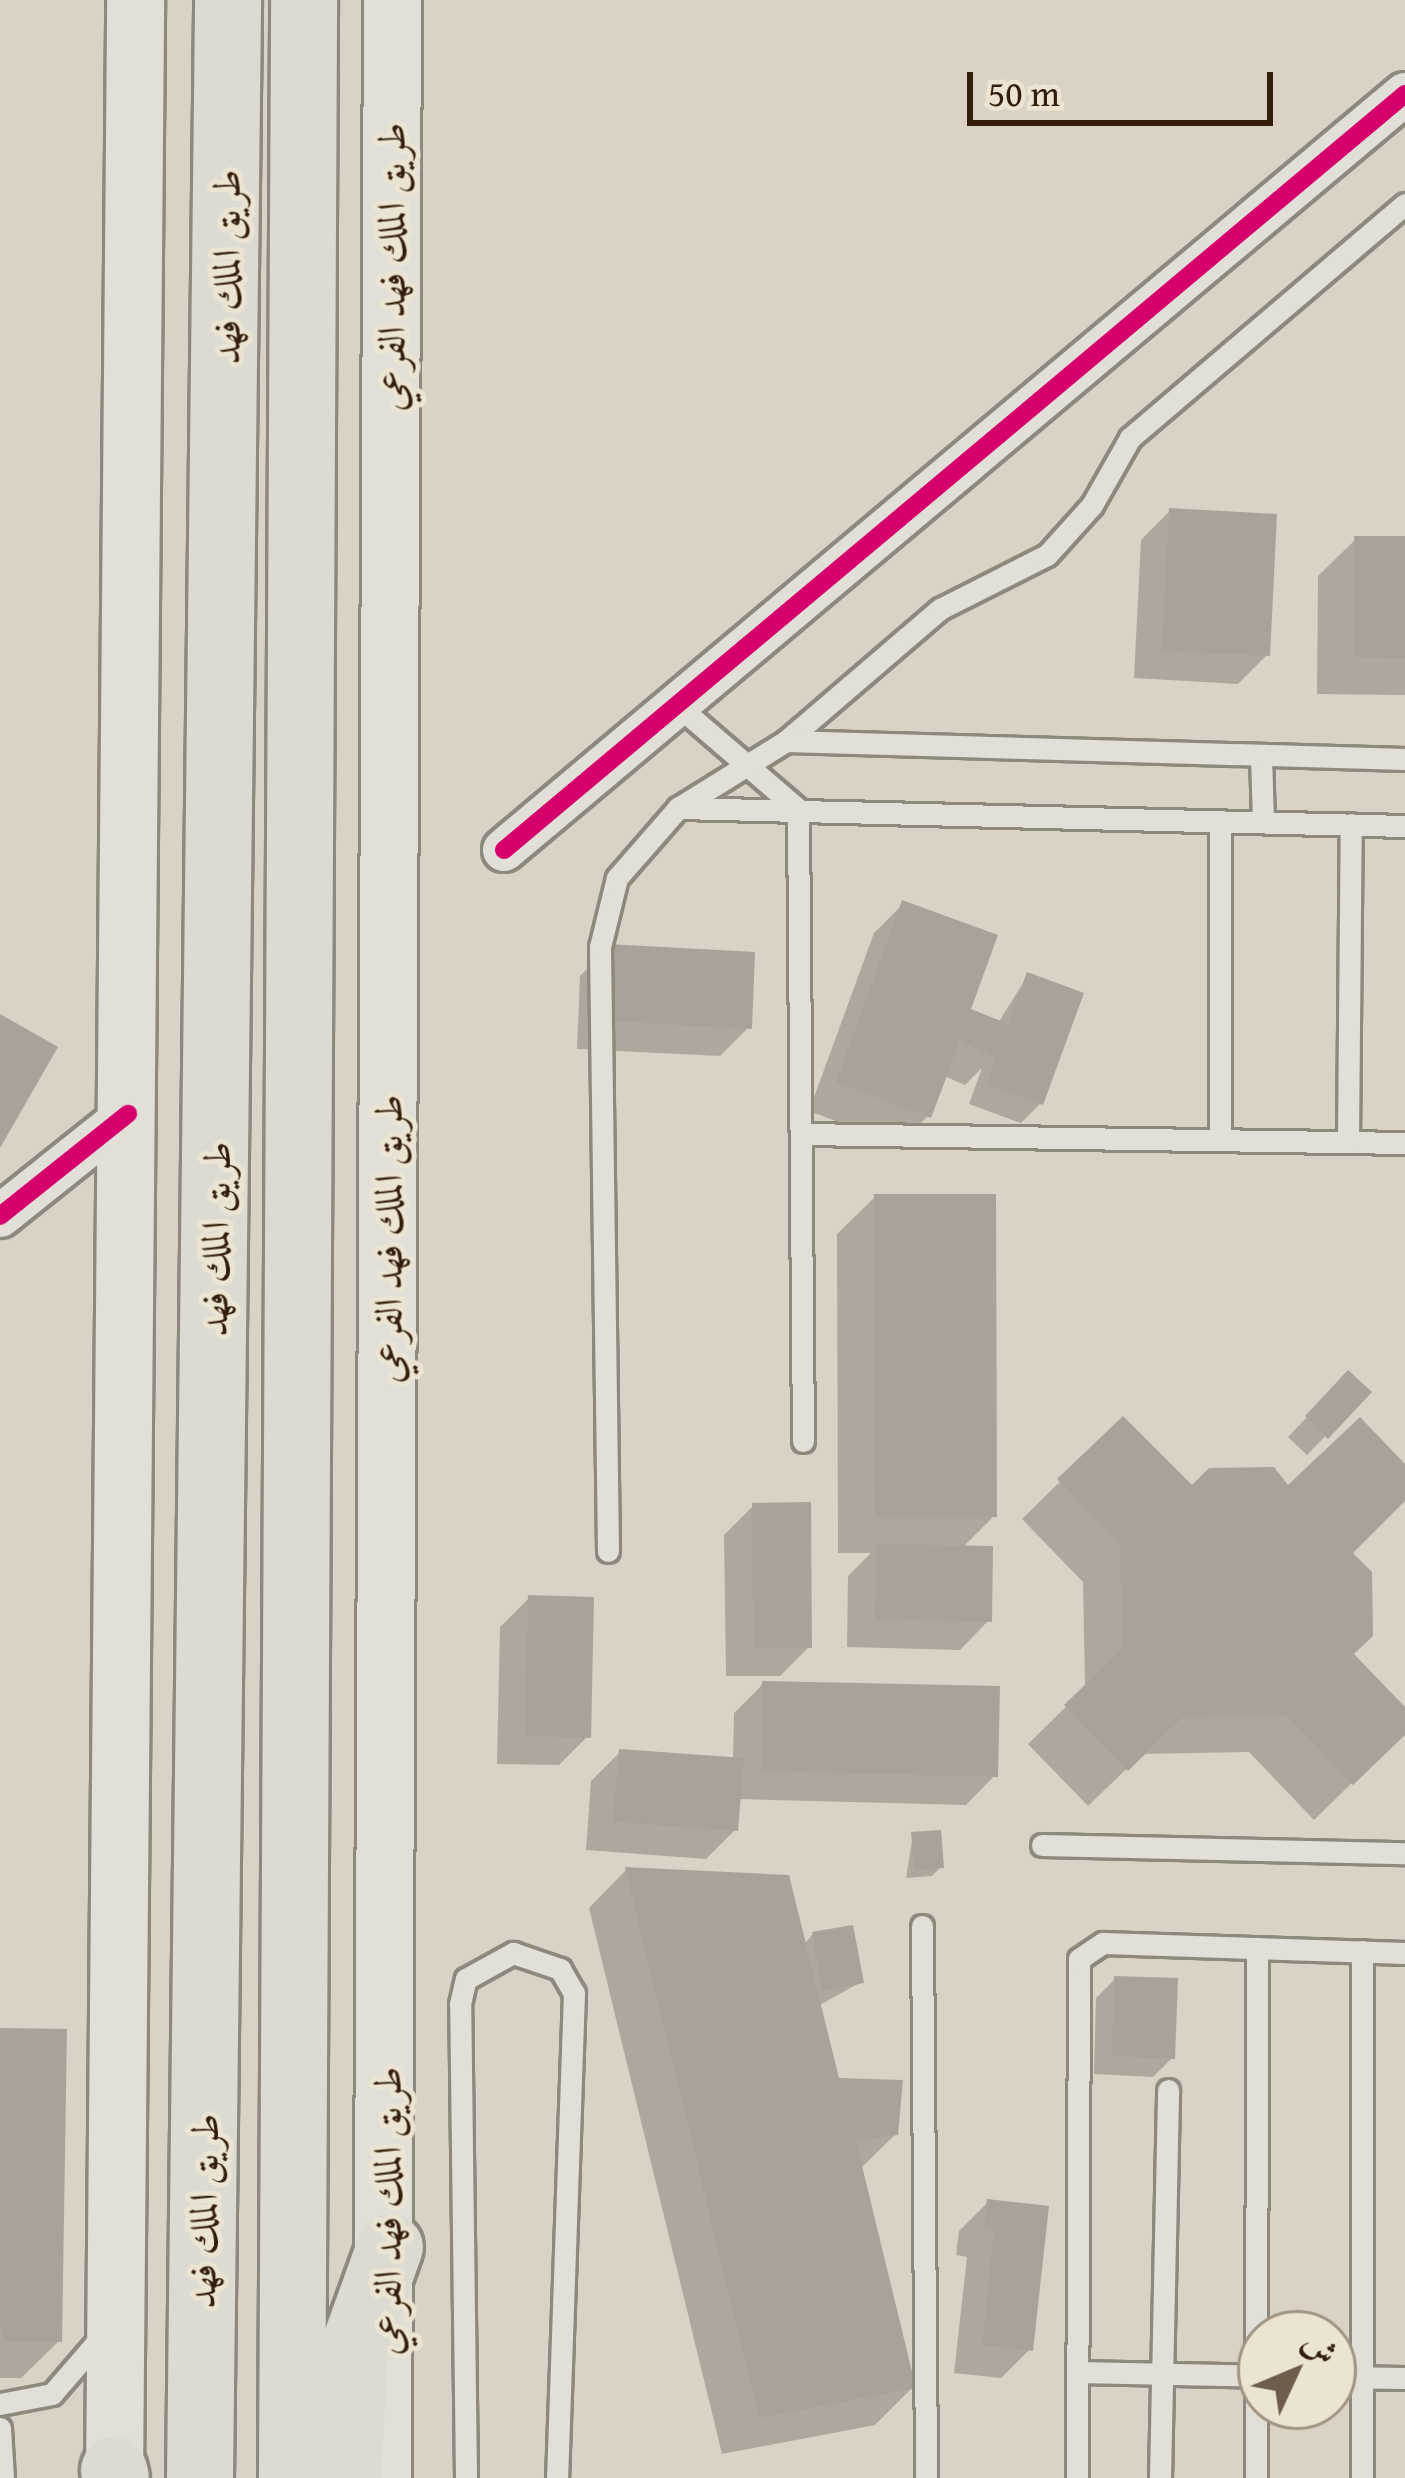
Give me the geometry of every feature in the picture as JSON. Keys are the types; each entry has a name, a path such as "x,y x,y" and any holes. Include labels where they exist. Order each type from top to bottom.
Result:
{"highway":[{"name":"طريق الملك فهد","path":"200,2478 228,0"},
{"name":"طريق الملك فهد","path":"292,2478 304,0"},
{"path":"348,2478 355,2344 390,2247"}],"main road":[{"path":"115,2475 135,0"},
{"name":"طريق الملك فهد الفرعي","path":"382,2478 390,2247 386,1897 392,0"}],"street":[{"path":"504,850 1405,94"},
{"path":"0,1216 128,1114"}],"lane":[{"path":"608,1551 600,947 617,878 678,808 786,741 940,609 1047,554 1092,506 1130,438 1405,204"},
{"path":"676,705 740,770 799,809"},
{"path":"786,741 1405,759"},
{"path":"1261,755 1263,822"},
{"path":"678,808 1405,826"},
{"path":"799,809 803,1441"},
{"path":"1220,821 1220,1140"},
{"path":"1348,1142 1352,824"},
{"path":"801,1134 1405,1143"},
{"path":"1042,1845 1405,1853"},
{"path":"922,1926 926,2478"},
{"path":"1077,2478 1078,1959 1103,1943 1405,1953"},
{"path":"1258,1948 1258,2310"},
{"path":"466,2478 460,2004 476,1970 513,1952 560,1969 574,1993 557,2478"},
{"path":"1362,1952 1362,2478"},
{"path":"1160,2478 1168,2090"},
{"path":"0,2404 52,2395 114,2319"},
{"path":"1077,2372 1237,2376"},
{"path":"1357,2377 1405,2378"},
{"path":"0,2428 3,2478"},
{"path":"1256,2478 1257,2430"}],"building":[{"path":"1169,508 1277,514 1270,656 1162,651"},
{"path":"1354,536 1405,536 1405,658 1354,657"},
{"path":"902,900 998,935 971,1009 1008,1024 1027,972 1084,993 1043,1105 986,1084 996,1058 960,1041 931,1118 836,1082"},
{"path":"608,944 755,952 752,1029 605,1021"},
{"path":"0,1014 58,1047 0,1148"},
{"path":"874,1194 996,1194 997,1517 875,1517"},
{"path":"1348,1370 1372,1392 1328,1439 1305,1416"},
{"path":"1123,1416 1192,1485 1209,1468 1274,1467 1288,1485 1360,1417 1405,1464 1405,1501 1353,1553 1372,1572 1373,1636 1354,1654 1405,1707 1405,1735 1353,1785 1287,1716 1183,1717 1128,1771 1064,1705 1122,1649 1120,1544 1057,1479"},
{"path":"811,1502 812,1648 753,1648 752,1503"},
{"path":"876,1544 993,1546 992,1622 875,1619"},
{"path":"528,1595 594,1597 591,1738 525,1736"},
{"path":"762,1681 1000,1686 998,1777 761,1771"},
{"path":"619,1749 744,1758 738,1831 613,1822"},
{"path":"941,1830 944,1868 914,1870 911,1832"},
{"path":"625,1867 789,1875 839,2078 903,2080 898,2135 856,2141 916,2388 759,2418"},
{"path":"853,1925 864,1983 822,1991 812,1932"},
{"path":"1114,1976 1178,1978 1175,2059 1112,2056"},
{"path":"0,2028 67,2029 62,2342 5,2341 0,2324"},
{"path":"987,2199 1049,2206 1033,2351 982,2345 994,2229 984,2227"}],"cycle path":[{"path":"504,850 1405,94"},
{"path":"0,1216 128,1114"}]}
